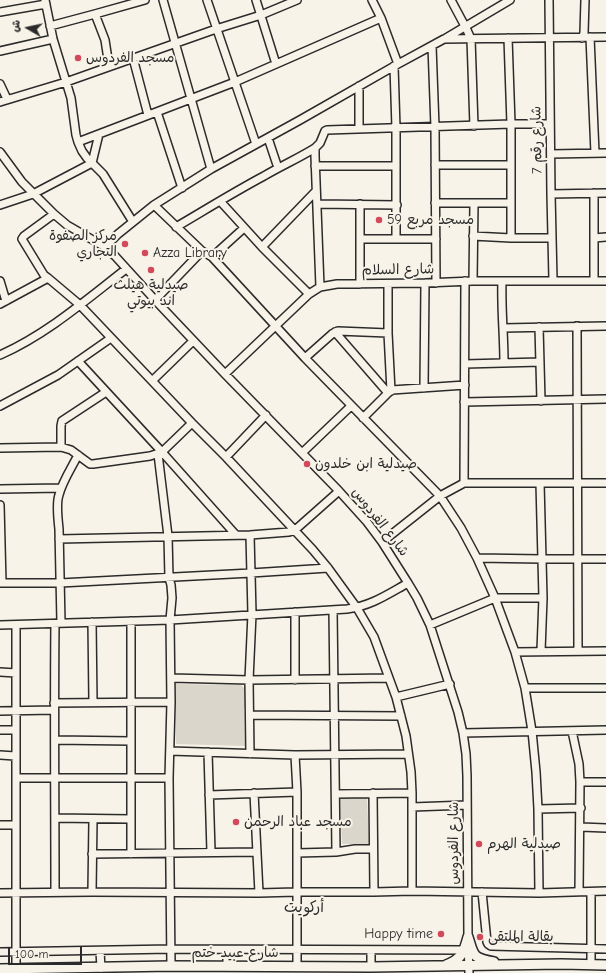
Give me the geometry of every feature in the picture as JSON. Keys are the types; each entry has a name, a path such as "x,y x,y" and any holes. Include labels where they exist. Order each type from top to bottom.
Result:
{"main road":[{"path":"441,967 447,965 462,954 468,936"},
{"path":"468,936 475,956 490,962 511,965 606,965"},
{"name":"شارع عبيد ختم","path":"0,968 227,966 371,967 397,970 441,967 469,969 511,965"}],"street":[{"path":"50,26 145,0"},
{"path":"163,0 211,170"},
{"path":"207,0 256,144"},
{"path":"256,0 276,64"},
{"path":"0,84 4,100 66,82 216,29 261,15 297,0"},
{"path":"372,0 381,18 396,65 396,239"},
{"path":"451,0 471,38 474,126"},
{"name":"شارع رقم 7","path":"549,0 553,280"},
{"path":"582,38 584,32 585,0"},
{"path":"105,247 132,222 154,205 211,170 466,27 506,1"},
{"path":"0,12 45,2 53,39 71,98 78,142 82,151 103,174 132,222"},
{"path":"95,14 105,40 109,66"},
{"path":"78,142 234,82 381,18"},
{"path":"590,37 596,153"},
{"path":"444,39 606,37"},
{"path":"508,38 511,124 511,238"},
{"path":"0,51 53,39"},
{"path":"432,46 435,127 436,283"},
{"path":"133,58 148,115"},
{"path":"359,86 360,128"},
{"path":"157,112 182,188"},
{"path":"176,227 278,168 306,154 320,143 326,130 550,124"},
{"path":"0,205 33,194 92,163 99,134"},
{"path":"268,138 278,168"},
{"path":"315,148 320,287"},
{"name":"شارع الفردوس","path":"0,152 14,172 33,194 54,214 67,225 105,247 193,341 339,491 367,522 382,542 417,598 430,625 450,684 463,733 466,754 469,969"},
{"path":"551,154 606,153"},
{"path":"435,164 510,165"},
{"path":"315,166 396,166"},
{"path":"262,247 316,191"},
{"path":"594,193 594,280"},
{"path":"551,194 606,193"},
{"path":"220,201 308,294"},
{"path":"436,203 511,203"},
{"path":"473,281 474,203"},
{"path":"317,204 397,204"},
{"path":"360,204 360,284"},
{"path":"154,205 202,251 212,257 305,358 440,496 477,558 495,598 515,652 525,688 532,731 536,772 539,893"},
{"path":"54,214 22,239 48,278 80,305 192,423 226,456 295,530 328,568 357,608 374,638 396,697 406,736 411,772 412,793 412,891"},
{"path":"212,257 244,228"},
{"path":"473,236 552,238"},
{"path":"594,238 606,237"},
{"path":"360,239 436,239"},
{"path":"155,300 202,251"},
{"path":"0,355 44,330 80,305 126,269"},
{"path":"0,281 3,303 48,278"},
{"name":"شارع السلام","path":"225,374 308,294 320,287 337,284 606,280"},
{"path":"464,483 465,281"},
{"path":"502,281 501,303 504,363"},
{"path":"424,388 425,283"},
{"path":"388,284 390,392"},
{"path":"577,326 578,651"},
{"path":"503,328 606,326"},
{"path":"539,327 541,401"},
{"path":"305,358 335,332 388,333"},
{"path":"335,332 390,392"},
{"path":"0,406 58,375 111,338"},
{"path":"152,381 193,341"},
{"path":"78,361 236,535"},
{"path":"464,364 540,362"},
{"path":"363,418 393,390 464,385"},
{"path":"61,447 62,421 106,392"},
{"path":"464,402 606,399"},
{"path":"302,452 351,406"},
{"path":"226,456 266,415"},
{"path":"0,448 61,447 71,450 90,464 97,465 160,453 192,423"},
{"path":"160,453 168,536 169,578 172,585 170,620 171,702 169,778 171,966"},
{"path":"55,892 56,778 54,706 60,583 58,496 78,455"},
{"path":"382,542 440,496 464,483 606,483"},
{"path":"540,483 543,598 541,651"},
{"path":"0,488 61,488"},
{"path":"59,539 250,535 289,532 295,530 339,491"},
{"path":"0,506 1,583 60,583 169,578 328,568"},
{"path":"250,535 252,614 249,680 250,754"},
{"path":"477,558 606,559"},
{"path":"0,625 170,620 357,608 370,604 408,583"},
{"path":"430,625 495,598 543,598"},
{"path":"333,610 336,852"},
{"path":"295,612 295,680"},
{"path":"131,621 131,854"},
{"path":"92,622 93,702"},
{"path":"16,625 16,968"},
{"path":"515,652 606,651"},
{"path":"0,672 16,673"},
{"path":"171,678 295,680 389,678"},
{"path":"396,697 450,684"},
{"path":"525,688 606,688"},
{"path":"0,711 16,711 93,702 171,702"},
{"path":"250,715 401,716"},
{"path":"0,730 16,730"},
{"path":"572,730 579,764 580,782 580,892"},
{"path":"463,733 606,730"},
{"path":"55,740 131,741"},
{"path":"170,751 296,755 408,754"},
{"path":"208,752 210,852"},
{"path":"0,755 16,756"},
{"path":"296,755 297,967"},
{"path":"16,778 169,778"},
{"path":"580,782 606,782"},
{"path":"209,795 297,792"},
{"path":"254,793 259,893"},
{"path":"373,793 374,892"},
{"path":"336,794 412,793"},
{"path":"412,807 467,805"},
{"path":"538,809 581,808"},
{"path":"55,818 130,819"},
{"path":"92,892 93,819"},
{"path":"0,825 16,825"},
{"path":"581,827 606,828"},
{"path":"297,853 373,849"},
{"path":"92,854 257,852"},
{"path":"0,893 259,893 412,891 539,893 606,891"},
{"path":"482,892 487,942 491,946 606,949"},
{"path":"591,892 591,965"},
{"path":"0,952 171,949 464,950"},
{"path":"227,950 227,966"},
{"path":"371,950 371,967"},
{"path":"100,951 101,968"}],"shaded area":[{"path":"175,684 241,685 245,689 246,698 244,710 245,746 176,744"},
{"path":"340,798 367,798 369,844 342,844"}],"place":[{"name":"مسجد الفردوس","path":"78,58"},
{"name":"مسجد مربع 59","path":"379,220"},
{"name":"مركز الصفوة التجاري","path":"125,244"},
{"name":"Azza Library","path":"145,253"},
{"name":"صيدلية هيلث اند بيوتي","path":"151,270"},
{"name":"صيدلية ابن خلدون","path":"307,464"},
{"name":"مسجد عباد الرحمن","path":"236,822"},
{"name":"صيدلية الهرم","path":"479,844"},
{"name":"Happy time","path":"441,934"},
{"name":"بقالة الملتقى","path":"480,937"}],"district":[{"name":"أركويت","path":"304,908"}]}
